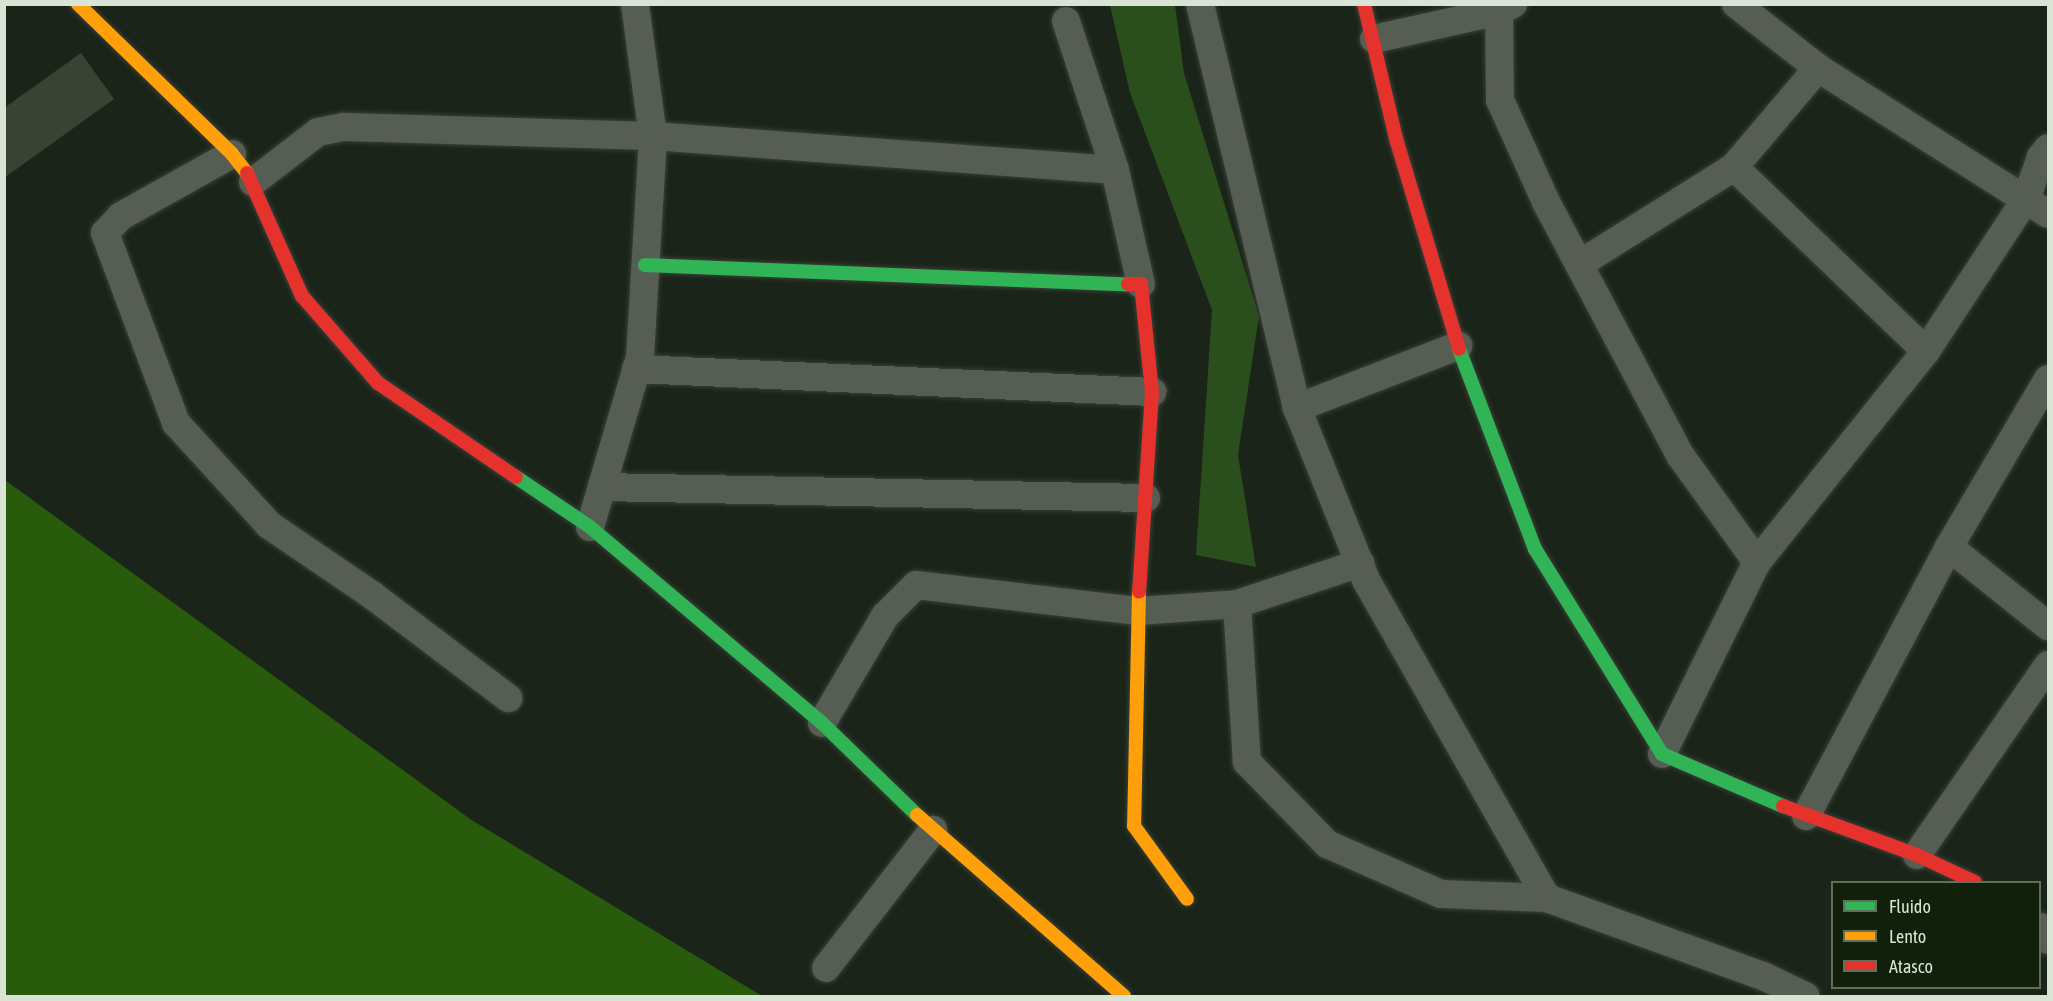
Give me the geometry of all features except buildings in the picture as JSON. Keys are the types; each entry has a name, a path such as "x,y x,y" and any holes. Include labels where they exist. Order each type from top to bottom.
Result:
{"street":[{"path":"78,4 232,154 253,182 302,296 378,383 590,527 822,723 933,830 1124,996"},
{"path":"590,527 636,369 645,265 653,136 635,4"},
{"path":"1200,4 1297,408 1366,580 1547,898"},
{"path":"1364,4 1397,142 1458,346 1535,549 1662,754 1806,816 1917,855 1973,881"},
{"path":"1736,4 1818,68 2037,206"},
{"path":"1374,39 1504,7 1500,100 1546,202 1581,263 1680,455 1757,562"},
{"path":"1066,21 1115,170 1141,284 1152,392 1138,611 1134,826 1187,899"},
{"path":"1581,263 1734,167 1818,68"},
{"path":"253,182 318,132 344,127 653,136 1115,170"},
{"path":"1662,754 1757,562 1926,351 2037,206 2041,157 2049,148"},
{"path":"232,154 121,216 105,233 176,423 269,525 372,595 508,698"},
{"path":"1734,167 1926,351"},
{"path":"645,265 1141,284"},
{"path":"1297,408 1458,346"},
{"path":"636,369 1152,392"},
{"path":"1806,816 1949,547 2049,379"},
{"path":"602,487 1146,498"},
{"path":"1949,547 2049,626"},
{"path":"822,723 885,616 916,585 1138,611 1237,604 1360,563"},
{"path":"1237,604 1247,762 1327,844 1441,894 1547,898 1763,976 1805,996"},
{"path":"1917,855 2049,665"},
{"path":"825,968 933,830"}],"shaded area":[{"path":"1110,5 1175,5 1184,73 1259,316 1238,455 1256,567 1196,555 1212,310 1130,93"},
{"path":"5,480 470,819 762,996 5,996"}],"traffic: fast":[{"path":"645,265 1128,284"},
{"path":"1459,349 1535,549 1662,754 1783,806"},
{"path":"516,477 590,527 822,723 917,815"}],"traffic: slow":[{"path":"78,4 232,154 247,173"},
{"path":"1139,592 1134,826 1187,899"},
{"path":"917,815 1124,996"}],"traffic: jam":[{"path":"1364,4 1397,142 1459,349"},
{"path":"247,173 302,296 378,383 516,477"},
{"path":"1128,284 1141,284 1152,392 1139,592"},
{"path":"1783,806 1917,855 1973,881"}]}
